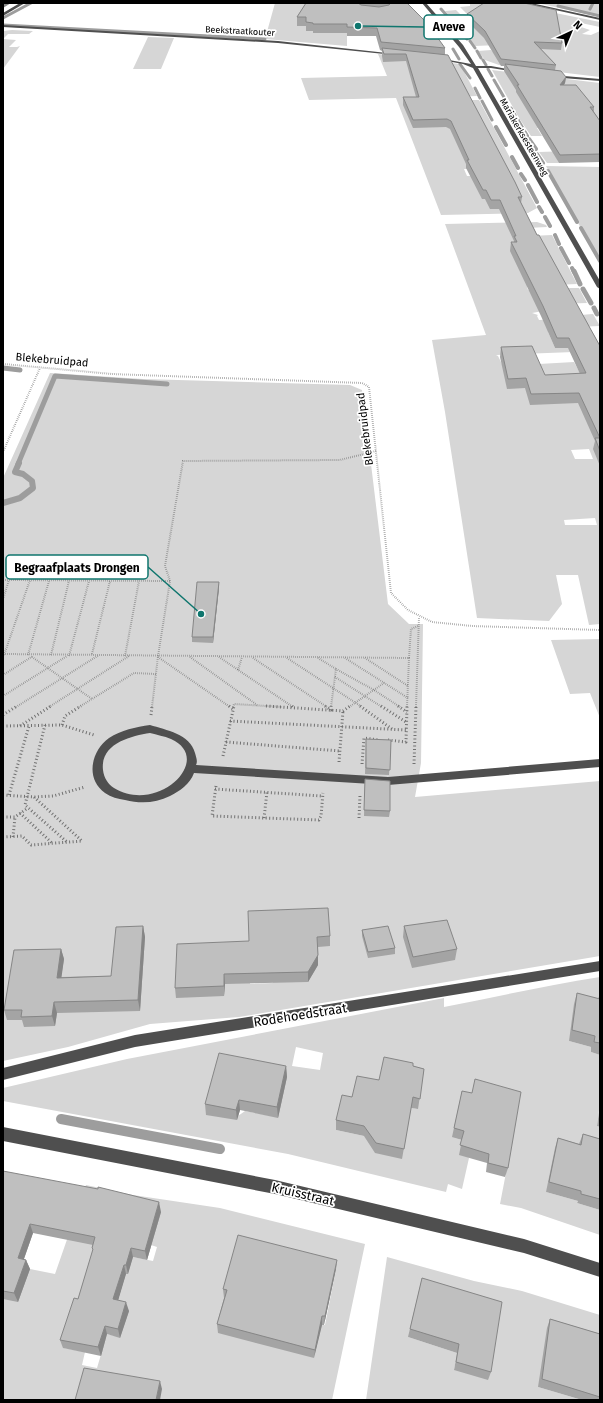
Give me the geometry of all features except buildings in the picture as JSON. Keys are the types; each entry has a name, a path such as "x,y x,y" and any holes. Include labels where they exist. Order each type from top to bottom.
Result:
{"street":[{"path":"3,15 23,3"},
{"name":"Mariakerksesteenweg","path":"424,3 460,46 475,67 600,287"},
{"path":"526,3 600,19"},
{"name":"Beekstraatkouter","path":"3,26 278,42 400,55"},
{"path":"431,58 464,63 475,67 491,67 525,72"},
{"path":"547,75 600,80"},
{"path":"150,729 165,731 178,737 188,746 192,757 192,769 186,780 174,790 158,797 141,800 125,798 110,792 101,782 97,772 97,761 102,750 112,741 123,735 136,731 150,729"},
{"path":"192,769 388,781 600,762"},
{"name":"Rodehoedstraat","path":"3,1074 135,1041 600,966"},
{"name":"Kruisstraat","path":"3,1134 276,1187 524,1246 600,1270"}],"path":[{"name":"Blekebruidpad","path":"3,364 112,374 362,383 369,387 391,593 408,610 419,617 432,622 472,626 600,630"},
{"path":"3,452 40,368"},
{"path":"150,729 158,656 170,582 165,566 183,461 340,460 376,451"},
{"path":"3,580 170,582"},
{"path":"3,599 9,580"},
{"path":"30,580 4,655 28,654 68,656 99,654 189,657 409,658"},
{"path":"28,654 49,581"},
{"path":"51,655 69,581"},
{"path":"3,696 68,656 89,581"},
{"path":"92,654 110,581"},
{"path":"124,656 139,581"},
{"path":"414,779 419,617"},
{"path":"359,818 364,738 406,742 410,629 418,626"},
{"path":"3,715 99,654"},
{"path":"3,675 36,655"},
{"path":"20,726 130,656"},
{"path":"158,656 233,709"},
{"path":"32,657 92,699"},
{"path":"189,657 258,705"},
{"path":"219,657 294,707"},
{"path":"238,670 242,657"},
{"path":"253,657 331,710"},
{"path":"286,658 356,703 392,729"},
{"path":"318,658 374,690 407,712"},
{"path":"345,658 408,698"},
{"path":"364,658 408,686"},
{"path":"331,710 336,669"},
{"path":"62,724 65,716 134,673 156,674"},
{"path":"334,677 406,722"},
{"path":"234,704 343,711 384,683"},
{"path":"337,778 343,711"},
{"path":"230,721 406,730"},
{"path":"3,727 62,724 112,741"},
{"path":"45,725 25,805 67,842"},
{"path":"9,795 28,726"},
{"path":"226,742 340,751"},
{"path":"3,795 27,797 53,796 101,782"},
{"path":"215,789 322,796"},
{"path":"264,818 267,792"},
{"path":"3,837 22,836 31,845 82,841 34,797"},
{"path":"3,817 15,817 28,808"},
{"path":"20,813 52,843"},
{"path":"12,837 15,817"}],"shaded area":[{"path":"275,3 320,3 347,7 347,46 265,39"},
{"path":"472,3 506,3 600,22 600,27 581,23 575,25 590,30 582,34 591,35 600,31 600,77 499,65 485,60 478,51 491,50 494,53 519,44 475,46 445,11 456,10 460,14 467,14 460,7 470,6 470,4 473,4"},
{"path":"537,3 600,3 600,17"},
{"path":"3,31 33,31 29,34 8,34 3,39"},
{"path":"148,37 174,38 161,69 133,69"},
{"path":"3,39 16,40 9,47 20,46 3,69"},
{"path":"378,54 460,64 477,96 450,97 467,100 479,100 537,208 528,213 441,215 396,98 309,100 301,78 387,76","holes":["494,168 480,176 467,176 464,169"]},
{"path":"492,70 600,83 600,133 565,127 537,128 542,136 531,136"},
{"path":"600,150 555,155 559,163 547,163 539,152"},
{"path":"546,166 600,167 600,262"},
{"path":"537,222 546,225 547,227 527,228 531,236 552,235 577,284 530,286 527,287 528,290 569,293 569,288 579,288 587,303 557,304 543,311 532,313 538,315 539,320 593,314 600,326 575,327 578,331 548,332 555,348 585,347 584,344 600,344 600,351 496,355 503,366 574,362 596,402 600,440 600,624 589,625 578,575 556,575 562,604 549,621 477,618 445,412 432,340 486,335 445,224","holes":["589,449 593,459 575,459 571,450","595,518 597,525 565,525 564,520"]},
{"path":"50,373 143,379 350,385 362,390 388,604 409,624 423,624 421,763 415,797 600,781 600,956 239,1017 150,1024 68,1047 3,1061 3,478","holes":["249,921 273,961 273,983 250,984"]},
{"path":"600,639 600,718 590,693 570,694 551,640"},
{"path":"600,977 600,1001 569,1041 591,1047 591,1052 600,1055 600,1103 597,1126 600,1127 600,1150 546,1192 578,1201 577,1203 600,1210 600,1235 521,1208 500,1204 510,1152 452,1137 462,1140 469,1158 462,1189 448,1184 446,1192 288,1154 3,1101 3,1088 127,1059 444,998 444,1007","holes":["296,1047 323,1053 320,1070 292,1066","379,1090 418,1109 411,1108 364,1136 336,1130 352,1107","212,1095 277,1117 245,1111 238,1116 237,1120"]},
{"path":"86,1185 133,1195 220,1208 365,1244 332,1400 3,1400 3,1299 30,1269 55,1274","holes":["161,1211 151,1245 157,1247 153,1261 133,1257 128,1274 126,1274 116,1308 120,1337 107,1334 97,1368 82,1365 85,1352 64,1348 98,1246","336,1269 325,1325 322,1325 314,1358 228,1299"]},
{"path":"387,1257 474,1281 522,1291 600,1315 600,1344 538,1387 582,1400 366,1400","holes":["500,1311 454,1370 457,1353 408,1337"]}],"waterway":[{"path":"3,18 31,3"},
{"path":"590,9 593,3"},
{"path":"558,6 600,16"},
{"path":"441,9 449,18"},
{"path":"452,20 459,28"},
{"path":"3,25 265,39"},
{"path":"461,31 467,39"},
{"path":"470,41 475,48"},
{"path":"453,49 459,59"},
{"path":"477,51 481,58"},
{"path":"483,60 486,65"},
{"path":"460,64 470,78"},
{"path":"488,69 492,76"},
{"path":"494,80 505,99"},
{"path":"475,88 480,98"},
{"path":"482,101 492,120"},
{"path":"511,108 515,115"},
{"path":"518,120 517,119 527,136"},
{"path":"496,127 506,145"},
{"path":"529,139 536,149"},
{"path":"537,154 543,163"},
{"path":"512,157 518,168"},
{"path":"548,171 577,222"},
{"path":"521,174 525,180"},
{"path":"528,185 537,202"},
{"path":"539,207 542,212"},
{"path":"545,217 550,226"},
{"path":"581,228 600,261"},
{"path":"555,235 559,244"},
{"path":"561,248 569,263"},
{"path":"572,268 574,272"},
{"path":"574,271 580,284"},
{"path":"583,289 591,303"},
{"path":"594,308 597,314"},
{"path":"3,368 20,370"},
{"path":"18,464 55,376 167,384"},
{"path":"3,503 20,498 33,488 32,481 23,474 15,472 19,463"},
{"path":"61,1119 220,1149"}],"place":[{"name":"Aveve","path":"358,26"},
{"name":"Begraafplaats Drongen","path":"201,614"}]}
